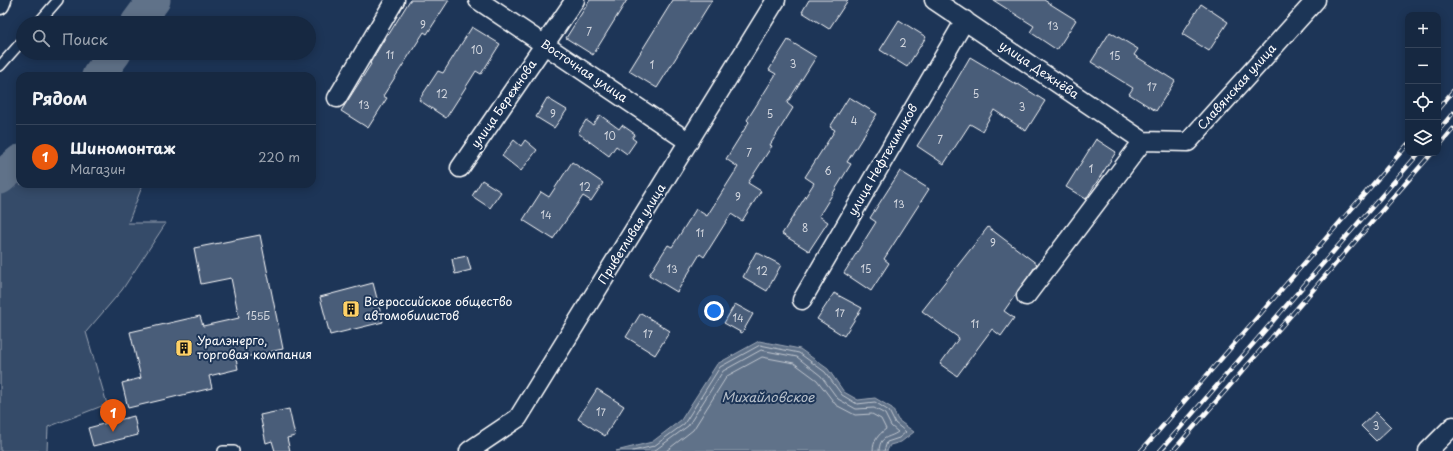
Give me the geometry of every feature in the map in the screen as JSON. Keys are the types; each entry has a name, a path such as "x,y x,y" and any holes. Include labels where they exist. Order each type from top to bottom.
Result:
{"street":[{"path":"0,5 2,0"},
{"path":"337,98 395,0"},
{"name":"Восточная улица","path":"478,0 689,142"},
{"name":"улица Бережнова","path":"460,168 576,0"},
{"name":"Приветливая улица","path":"469,451 518,418 776,0"},
{"name":"улица Дежнёва","path":"934,0 1144,142"},
{"name":"Славянская улица","path":"1144,142 1188,142 1316,0"},
{"name":"улица Нефтехимиков","path":"802,300 965,20"},
{"path":"1026,296 1144,142"},
{"path":"1428,451 1453,426"}],"lane":[{"path":"44,16 58,0"},
{"path":"0,66 16,48"},
{"path":"223,451 234,451"}],"shaded area":[{"path":"16,176 16,188 141,188 128,223 166,223 122,290 86,332 107,404 48,427 47,451 0,451 0,190"}],"water":[{"name":"Михайловское","path":"759,341 800,349 828,369 844,392 858,400 875,398 892,408 898,420 914,432 901,442 890,445 887,451 616,451 652,442 681,420 717,364"}],"building":[{"path":"410,0 449,0 427,34 424,32 383,96 387,98 368,128 341,111 371,64 370,63 388,33 389,34"},
{"path":"590,0 627,0 593,55 566,38"},
{"path":"673,0 712,0 657,88 629,71"},
{"path":"809,0 848,0 829,29 802,12"},
{"path":"993,0 1044,0 1076,20 1057,50 1030,32 1034,26"},
{"path":"1201,4 1228,22 1209,51 1182,34"},
{"path":"899,20 926,37 907,67 880,50"},
{"path":"472,27 500,44 481,74 476,71 446,118 419,100 438,71 443,73"},
{"path":"1110,32 1138,49 1134,55 1175,81 1156,111 1129,94 1133,88 1091,62"},
{"path":"788,40 816,57 787,103 793,108 770,145 772,146 748,183 761,191 742,221 731,214 704,257 700,254 677,292 649,275 668,245 672,247 696,209 707,216 738,167 726,159 749,122 747,120 776,74 769,70"},
{"path":"970,57 1045,101 1026,131 994,110 982,131 970,124 944,164 917,146 942,107"},
{"path":"849,97 877,114 847,162 851,164 819,216 828,222 809,251 782,234 814,183 805,177 835,130 830,127"},
{"path":"547,98 567,110 554,128 536,117"},
{"path":"600,115 619,129 622,125 635,134 632,138 636,141 627,154 616,146 609,156 578,133 586,120 593,125"},
{"path":"1096,139 1116,152 1086,199 1066,187"},
{"path":"514,140 521,146 525,140 537,150 521,171 502,156"},
{"path":"572,162 603,183 591,201 583,196 553,239 523,220 541,192 549,197"},
{"path":"900,171 929,189 884,259 889,263 871,291 844,273 876,222 870,218"},
{"path":"482,180 501,192 490,208 472,196"},
{"path":"988,227 1037,264 1004,311 1014,318 1001,336 992,329 957,376 940,364 959,338 922,311"},
{"path":"260,235 283,349 236,359 238,369 209,376 212,388 128,408 122,383 141,378 130,332 200,316 203,326 239,318 231,278 201,284 194,248"},
{"path":"756,252 781,265 767,291 743,277"},
{"path":"467,256 471,270 455,274 452,259"},
{"name":"Всероссийское общество автомобилистов","path":"373,283 383,322 330,335 320,297"},
{"path":"834,293 862,308 844,336 817,319"},
{"path":"735,304 753,314 742,333 724,323"},
{"path":"641,313 670,331 655,355 626,337"},
{"path":"597,389 624,406 605,436 578,419"},
{"path":"289,409 295,436 287,438 290,451 275,451 272,441 266,443 260,415"},
{"path":"1376,412 1391,427 1376,441 1361,426"},
{"path":"134,416 138,435 93,446 88,428"}],"waterway":[{"path":"142,16 154,0"},
{"path":"101,72 110,60"},
{"path":"0,178 16,164"}],"railway":[{"path":"1441,105 1453,91"},
{"path":"1441,127 1453,113"},
{"path":"1441,143 1453,129"},
{"path":"1141,451 1405,147"},
{"path":"1160,451 1416,156"},
{"path":"1173,451 1429,156"}],"place":[{"name":"Всероссийское общество автомобилистов","path":"351,309"},
{"name":"Уралэнерго, торговая компания","path":"184,348"},
{"name":"Шиномонтаж","path":"113,432"}]}
